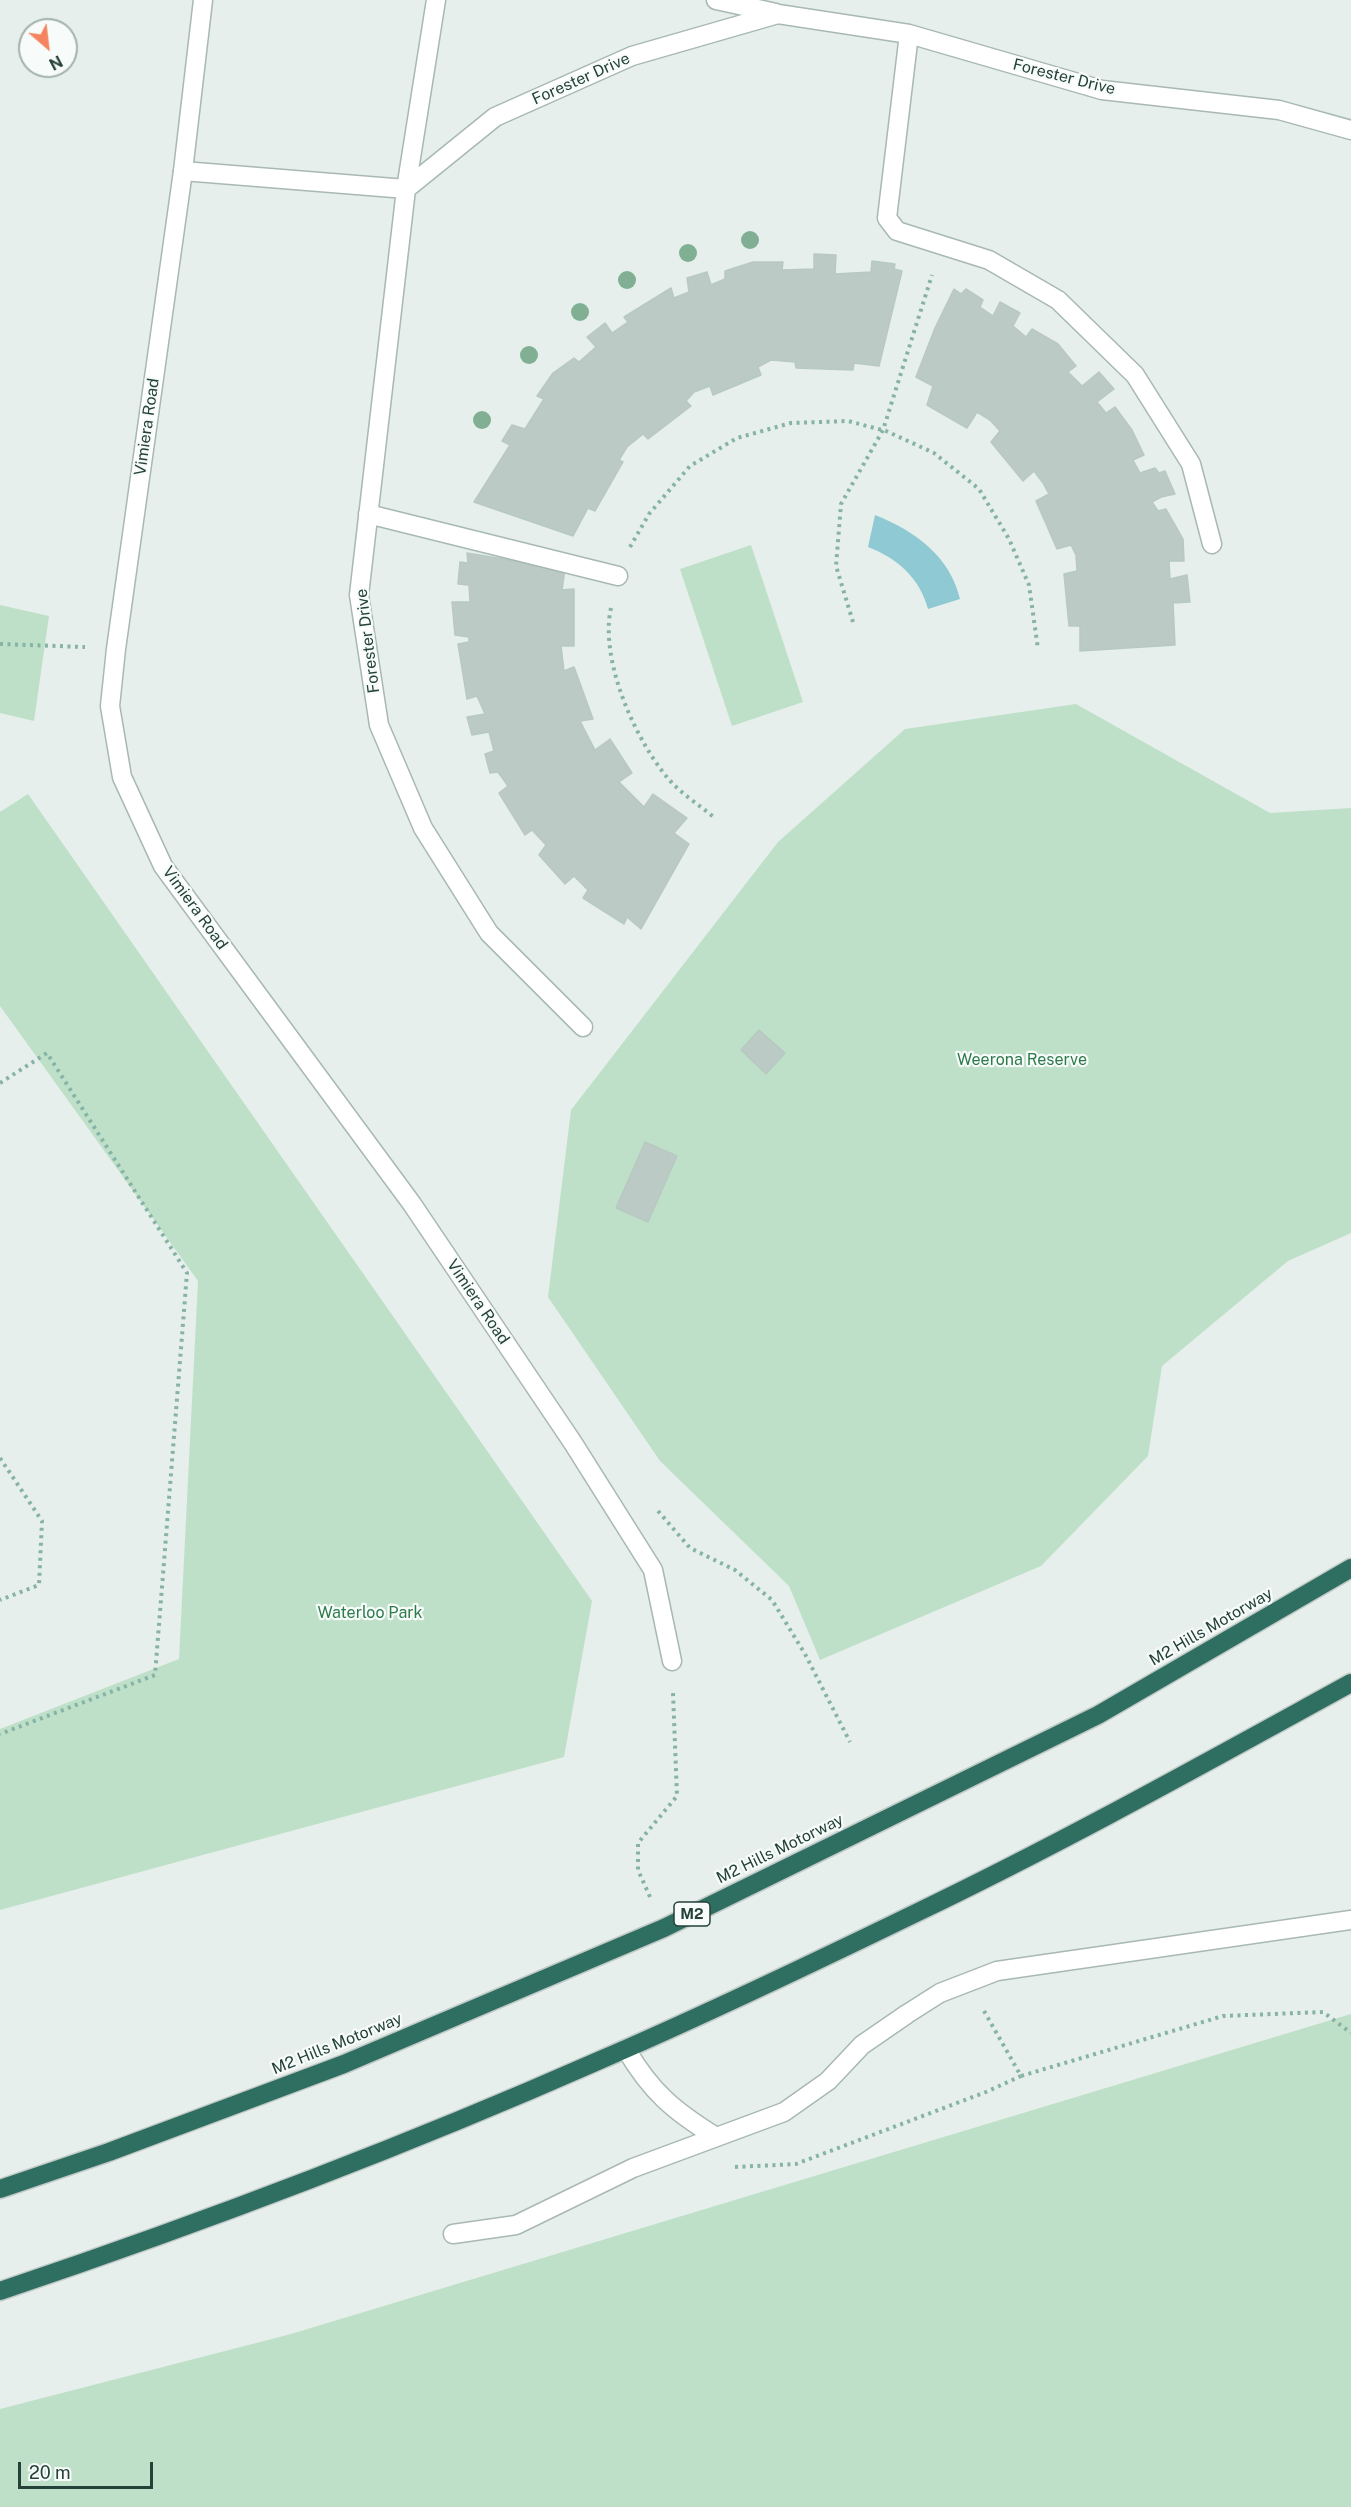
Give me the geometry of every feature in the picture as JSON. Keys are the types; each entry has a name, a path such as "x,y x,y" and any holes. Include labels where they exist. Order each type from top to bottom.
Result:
{"highway":[{"name":"M2 Hills Motorway","path":"0,2189 109,2152 344,2064 664,1928 1098,1715 1351,1568"},
{"path":"0,2291 143,2243 343,2166 626,2049 918,1912 1153,1792 1351,1683"}],"street":[{"name":"Vimiera Road","path":"203,0 183,171 110,706 122,777 163,866 412,1204 573,1443 653,1570 672,1661"},
{"name":"Forester Drive","path":"435,0 406,189 359,595 379,725 423,828 489,933 583,1027"},
{"name":"Forester Drive","path":"716,0 778,14 909,34 1102,90 1279,110 1351,130"},
{"name":"Forester Drive","path":"406,189 495,117 632,56 778,14"},
{"path":"909,34 887,218 897,231 989,260 1058,300 1135,375 1191,464 1212,544"},
{"path":"183,171 406,189"},
{"path":"368,514 618,576"},
{"path":"453,2234 516,2225 633,2168 784,2112 828,2081 862,2045 940,1992 997,1971 1351,1920"},
{"path":"626,2049 641,2075 679,2114 716,2137"}],"path":[{"path":"853,622 836,566 841,504 883,430 941,245"},
{"path":"716,819 673,784 640,737 616,683 608,623 621,562 649,514 690,466 737,438 791,423 848,421 883,430 933,453 979,489 1009,538 1029,585 1038,649"},
{"path":"0,644 116,649"},
{"path":"0,1083 47,1053 187,1273 155,1675 0,1734"},
{"path":"0,1458 42,1521 39,1586 0,1600"},
{"path":"652,1505 690,1548 735,1570 772,1600 805,1654 850,1742"},
{"path":"664,1928 638,1870 638,1843 677,1796 672,1661"},
{"path":"984,2011 1021,2076 1223,2016 1323,2012 1351,2033"}],"green space":[{"path":"751,545 803,702 732,726 680,569"},
{"path":"0,605 49,616 34,721 0,713"},
{"name":"Weerona Reserve","path":"1076,704 1270,813 1351,808 1351,1233 1288,1261 1162,1366 1148,1456 1041,1566 820,1660 789,1586 660,1461 548,1297 571,1110 778,842 905,729"},
{"name":"Waterloo Park","path":"28,794 592,1601 564,1757 0,1910 0,1729 179,1659 198,1281 0,1006 0,812"},
{"path":"1351,2014 1351,2507 0,2507 0,2409 291,2334"}],"water":[{"path":"875,515 904,529 929,547 948,570 960,599 928,609 919,588 906,570 898,563 868,547"}],"building":[{"path":"814,254 836,255 835,274 871,272 872,261 895,264 894,269 902,271 879,366 854,363 853,370 796,368 795,362 771,360 758,367 761,375 713,395 710,386 694,392 686,401 691,406 648,439 643,434 627,447 619,460 623,462 595,511 588,508 573,536 474,502 510,445 502,441 512,425 525,429 544,399 537,396 553,373 574,358 579,362 596,347 587,337 605,323 612,333 628,322 624,317 671,288 674,298 689,292 687,278 707,272 711,285 725,279 725,271 753,262 783,262 782,270 814,269"},
{"path":"954,289 961,294 966,289 983,300 980,307 993,316 1000,302 1020,313 1013,326 1026,337 1032,329 1058,344 1076,366 1068,372 1082,386 1099,372 1114,389 1097,402 1106,413 1115,407 1132,430 1144,455 1133,460 1140,473 1155,468 1159,473 1165,471 1175,494 1152,502 1158,511 1166,509 1183,539 1184,561 1169,561 1170,579 1187,575 1190,602 1173,603 1175,645 1080,651 1080,626 1069,626 1064,574 1077,571 1076,555 1071,545 1057,549 1036,501 1049,494 1043,483 1034,471 1023,481 991,442 1000,431 990,420 977,412 967,428 927,405 933,386 916,377 935,328"},
{"path":"467,553 565,569 562,590 574,589 574,646 561,646 564,671 574,667 593,719 580,721 595,750 610,739 632,773 619,782 644,807 653,794 687,818 674,833 689,844 641,929 627,917 624,924 583,898 588,890 574,876 565,884 539,855 546,845 532,830 525,835 499,793 508,786 498,772 490,773 485,754 494,751 489,732 472,735 467,717 485,714 477,696 467,699 458,644 469,642 469,637 455,635 452,602 470,602 469,585 458,584 460,562 468,563"},
{"path":"759,1030 785,1053 766,1074 741,1050"},
{"path":"645,1142 677,1156 648,1222 616,1208"}]}
